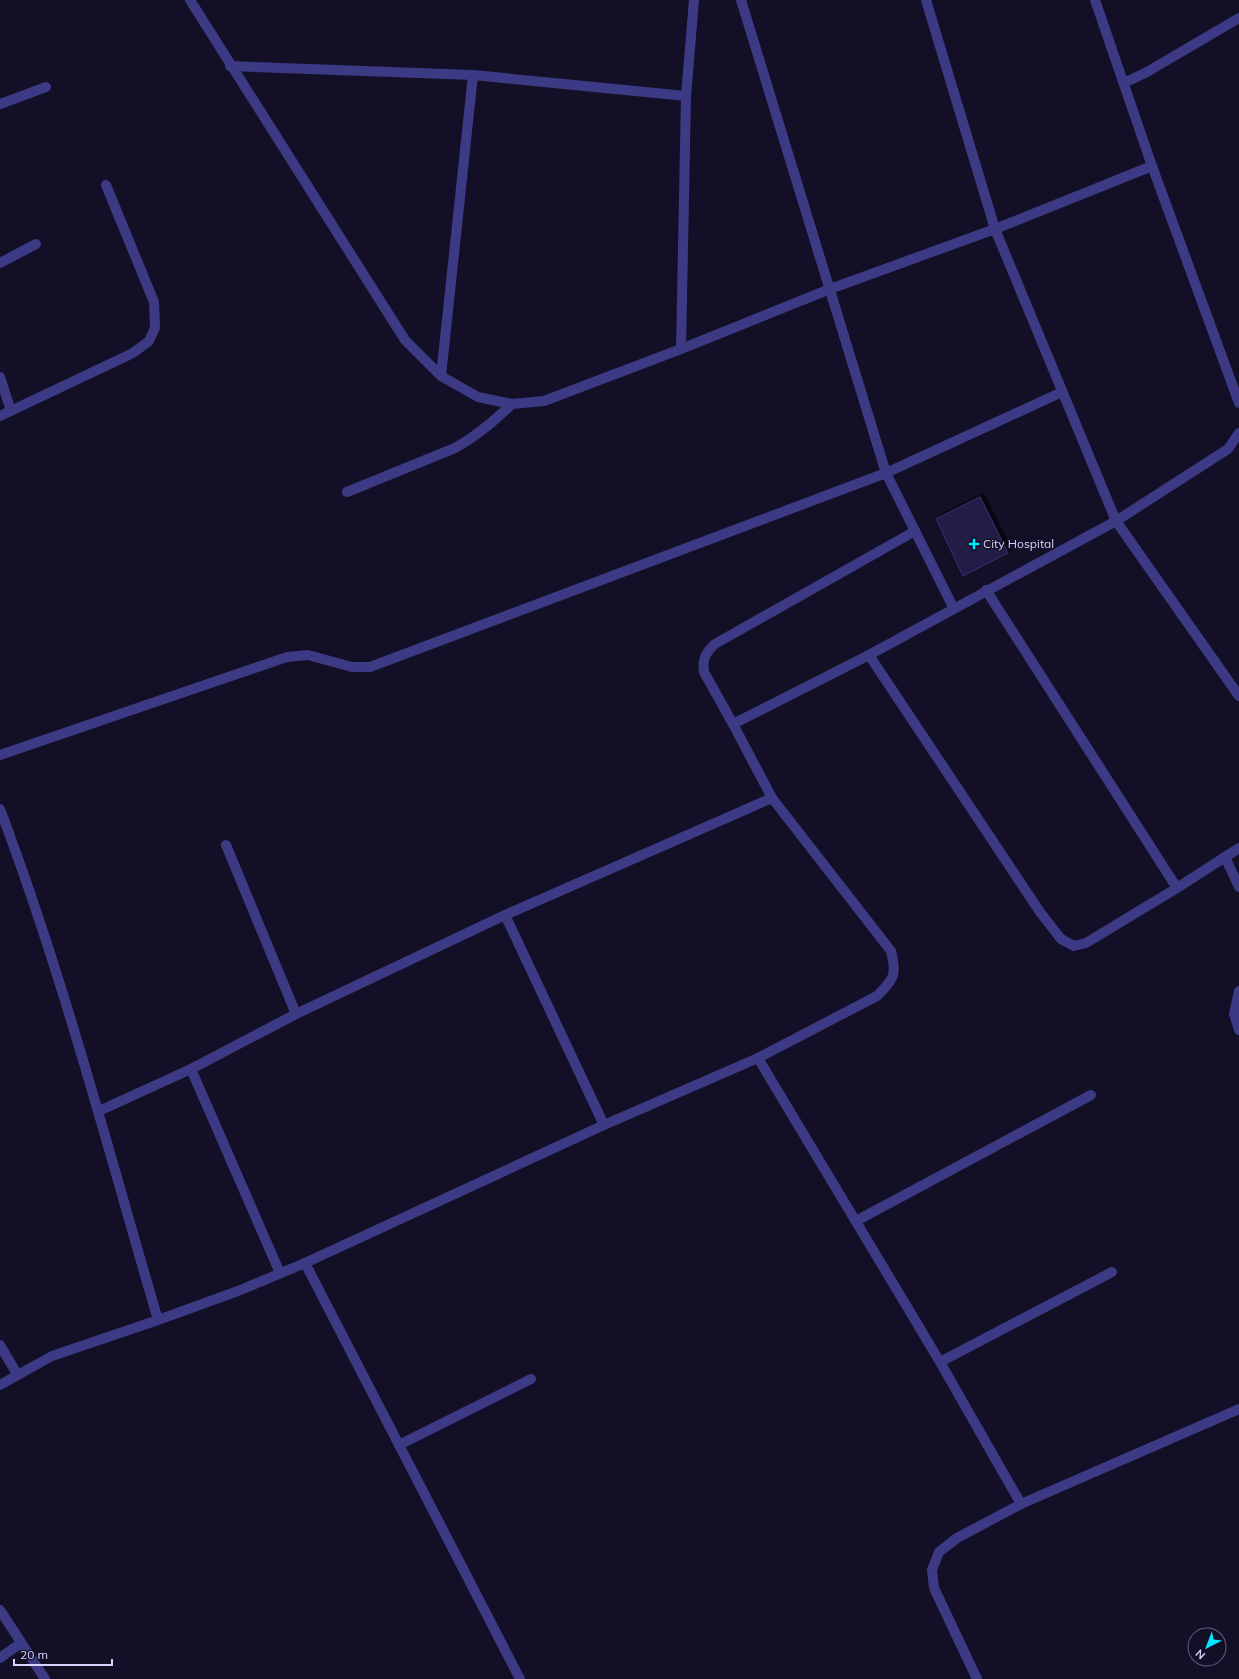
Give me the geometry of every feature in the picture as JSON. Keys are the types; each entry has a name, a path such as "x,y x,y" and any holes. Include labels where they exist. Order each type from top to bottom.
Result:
{"street":[{"path":"190,0 230,66 405,340 441,376 478,397 512,404 544,402 830,289 995,229 1152,166"},
{"path":"681,349 686,96 694,0"},
{"path":"741,0 886,472 954,609"},
{"path":"926,0 995,229 1116,521 1239,696"},
{"path":"1095,0 1152,166 1239,403"},
{"path":"1124,83 1148,72 1239,18"},
{"path":"230,66 473,75 686,96"},
{"path":"441,376 473,75"},
{"path":"0,104 46,87"},
{"path":"0,416 133,353 148,341 155,328 154,302 106,185"},
{"path":"0,263 36,244"},
{"path":"0,377 11,410"},
{"path":"0,755 287,657 308,655 352,667 370,667 886,472 1062,392"},
{"path":"347,492 455,448 470,440 492,423 512,404"},
{"path":"732,724 869,655 986,590 1116,521 1228,449 1239,433"},
{"path":"0,1385 17,1374 52,1356 238,1291 305,1263 604,1125 758,1058 877,996 889,984 895,969 891,951 772,798 704,672 702,662 706,652 716,644 915,531"},
{"path":"986,590 1177,888"},
{"path":"869,655 1040,912 1061,939 1074,946 1086,944 1239,848"},
{"path":"99,1111 190,1069 296,1014 505,915 772,798"},
{"path":"0,809 20,861 99,1111 115,1175 158,1320"},
{"path":"226,845 296,1014"},
{"path":"1225,858 1239,887"},
{"path":"505,915 604,1125"},
{"path":"1239,991 1234,1014 1239,1030"},
{"path":"758,1058 940,1362 1021,1504"},
{"path":"190,1069 280,1273"},
{"path":"856,1221 1092,1095"},
{"path":"305,1263 520,1679"},
{"path":"940,1362 1112,1272"},
{"path":"0,1345 17,1374"},
{"path":"399,1445 531,1379"},
{"path":"977,1679 934,1588 932,1570 939,1552 957,1538 1021,1504 1239,1409"},
{"path":"0,1610 45,1679"},
{"path":"0,1658 21,1643"}],"building":[{"path":"980,497 1008,553 963,576 936,519"}],"place":[{"name":"City Hospital","path":"974,544"}]}
